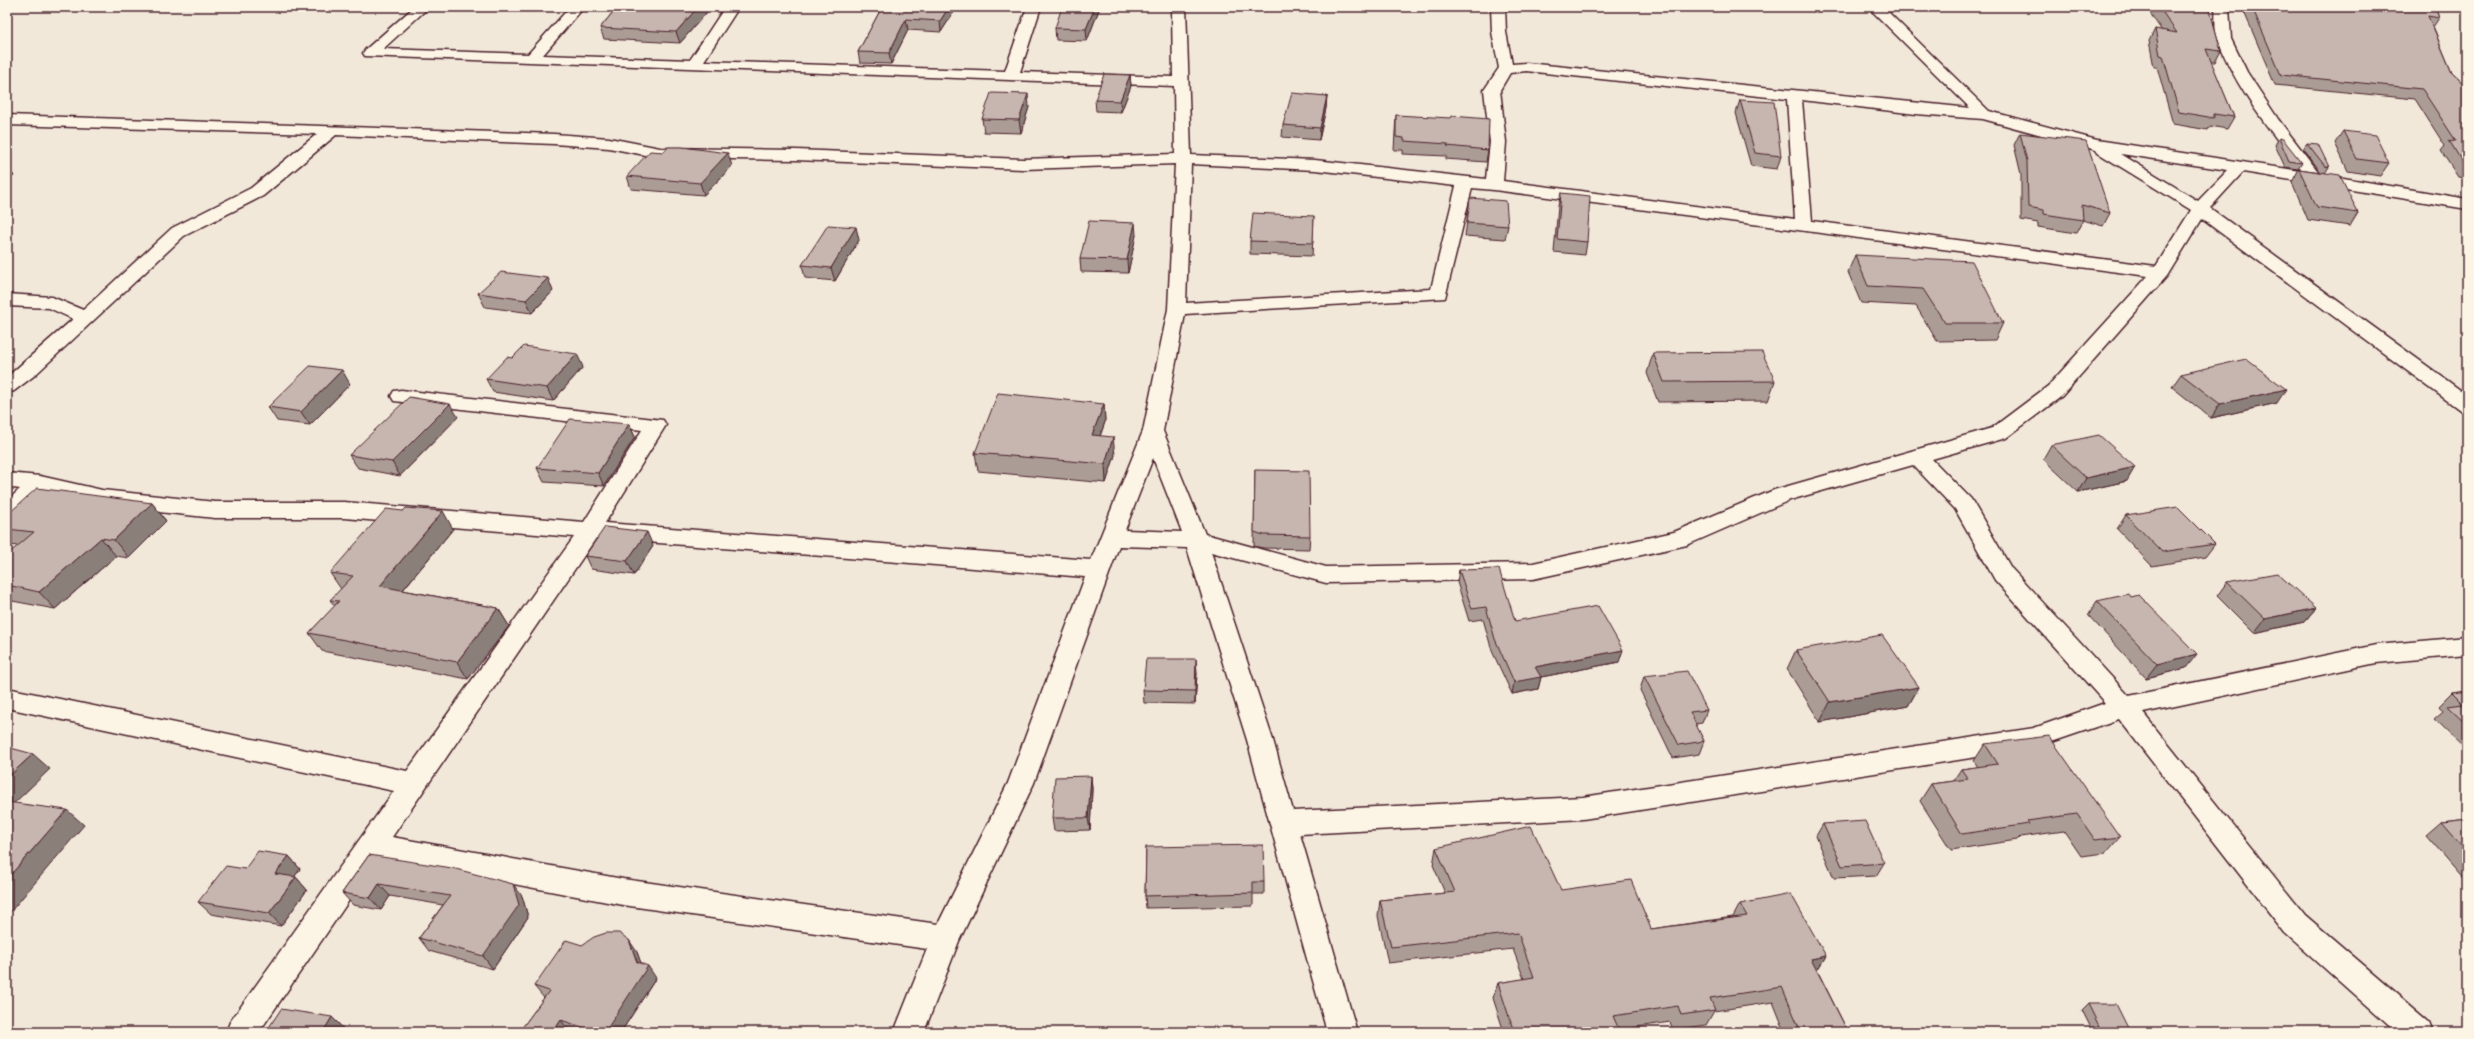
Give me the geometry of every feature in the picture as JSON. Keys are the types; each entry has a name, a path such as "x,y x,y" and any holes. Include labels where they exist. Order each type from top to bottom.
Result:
{"street":[{"path":"422,7 370,53 1181,82"},
{"path":"532,59 577,7"},
{"path":"694,65 732,7"},
{"path":"1011,76 1034,7"},
{"path":"909,1032 946,938 1021,783 1099,569 1153,431 1177,310 1183,159 1179,7"},
{"path":"1498,7 1499,32 1506,69"},
{"path":"1875,7 1984,114"},
{"path":"2222,7 2224,39 2240,72 2272,121 2315,178"},
{"path":"1494,185 1498,142 1492,90 1499,76 1506,69 1526,67 1916,109 1984,114 2096,145 2240,166 2467,204"},
{"path":"1794,95 1804,226"},
{"path":"7,120 331,131 609,143 660,153 1023,164 1183,159 1315,165 1465,183 1494,185 2161,272"},
{"path":"7,387 28,371 178,232 257,192 331,131"},
{"path":"2096,145 2200,209 2467,405"},
{"path":"1111,538 1196,540 1326,575 1533,571 1680,539 1782,496 1999,433 2055,391 2161,272 2200,209 2240,166"},
{"path":"1177,310 1439,294 1465,183"},
{"path":"7,300 52,304 85,317"},
{"path":"241,1032 590,530 656,425 400,396"},
{"path":"1153,431 1196,540 1260,740 1342,1032"},
{"path":"1917,456 1964,504 2003,574 2124,708 2295,924 2419,1032"},
{"path":"7,480 40,483 102,498 215,510 344,510 1099,569"},
{"path":"7,513 40,483"},
{"path":"1283,823 1583,808 2034,738 2124,708 2376,654 2467,646"},
{"path":"7,698 414,784"},
{"path":"372,845 623,892 946,938"}],"building":[{"path":"617,7 698,7 676,32 600,28"},
{"path":"882,7 949,7 940,21 906,19 889,53 858,52"},
{"path":"1062,7 1095,7 1086,29 1055,28"},
{"path":"2159,7 2209,7 2221,51 2206,49 2234,117 2214,114 2214,118 2179,112 2163,56 2160,55 2155,29 2177,33"},
{"path":"2252,7 2435,7 2439,18 2428,16 2452,73 2467,87 2467,167 2465,167 2449,140 2456,141 2422,89 2281,75"},
{"path":"1104,74 1130,75 1120,101 1095,100"},
{"path":"991,93 1028,94 1019,120 982,119"},
{"path":"1292,93 1327,96 1320,128 1283,125"},
{"path":"1740,100 1774,102 1781,156 1755,153"},
{"path":"1396,115 1451,118 1452,116 1489,119 1488,150 1447,146 1448,144 1404,141 1404,138 1396,137"},
{"path":"2343,131 2375,135 2389,163 2357,159"},
{"path":"2020,133 2086,141 2110,213 2082,205 2083,220 2044,214 2044,210 2028,207 2027,161"},
{"path":"2279,138 2283,139 2302,163 2289,161"},
{"path":"2307,143 2318,144 2329,167 2325,166"},
{"path":"668,147 682,147 728,153 700,183 627,176 650,151 664,152"},
{"path":"2299,169 2340,175 2358,213 2317,207"},
{"path":"1561,193 1590,196 1587,242 1557,239"},
{"path":"1470,198 1506,201 1508,226 1467,223"},
{"path":"1253,213 1314,216 1313,243 1250,241"},
{"path":"1089,221 1135,223 1127,260 1080,259"},
{"path":"828,225 856,227 831,268 802,265"},
{"path":"1855,255 1972,261 2003,323 1945,323 1923,289 1868,286"},
{"path":"501,272 548,278 526,300 478,293"},
{"path":"524,346 577,354 547,388 486,379 507,357 512,358"},
{"path":"1762,352 1775,381 1664,382 1653,353"},
{"path":"2246,359 2286,389 2220,404 2181,374"},
{"path":"310,366 342,370 301,412 268,407"},
{"path":"998,393 1104,404 1092,435 1113,437 1105,464 975,453"},
{"path":"409,397 450,404 392,462 349,455"},
{"path":"570,419 629,424 598,473 537,468"},
{"path":"2099,435 2135,467 2086,478 2051,445"},
{"path":"1255,470 1309,471 1310,536 1264,535 1254,532"},
{"path":"37,488 152,503 114,540 101,538 39,592 7,585 7,555 34,532 7,529 7,515"},
{"path":"2178,507 2215,544 2162,552 2126,515"},
{"path":"406,508 443,511 380,586 498,608 457,662 309,633 339,601 330,600 353,576 330,573 386,509 403,511"},
{"path":"605,527 647,532 627,561 585,556"},
{"path":"1499,569 1515,621 1598,606 1623,650 1535,667 1541,677 1514,682 1495,639 1486,607 1472,609 1459,570"},
{"path":"2277,573 2316,608 2265,619 2227,582"},
{"path":"2129,594 2131,597 2139,595 2197,654 2157,664 2097,601"},
{"path":"1882,635 1919,687 1830,702 1796,650"},
{"path":"1146,659 1196,659 1195,691 1143,690"},
{"path":"1687,671 1707,710 1690,712 1704,741 1679,745 1644,676"},
{"path":"2467,691 2467,724 2448,706 2463,704 2452,693"},
{"path":"2049,736 2120,837 2095,840 2077,814 2027,821 2029,824 1962,834 1931,784 1968,779 1961,769 1998,764 1985,744"},
{"path":"7,747 33,754 7,778"},
{"path":"1091,776 1088,818 1052,818 1055,777"},
{"path":"7,802 67,810 7,879"},
{"path":"2467,819 2467,852 2441,822"},
{"path":"1865,821 1884,863 1842,866 1823,824"},
{"path":"1531,826 1561,890 1631,880 1651,929 1747,916 1740,904 1791,894 1826,956 1811,959 1848,1032 1801,1032 1782,987 1710,998 1715,1010 1681,1015 1678,1006 1613,1016 1620,1032 1514,1032 1498,983 1534,977 1518,933 1391,947 1380,900 1455,892 1436,848"},
{"path":"1263,845 1264,882 1253,882 1253,893 1145,896 1146,847"},
{"path":"258,851 289,856 275,874 296,877 269,913 198,902 226,866 245,869"},
{"path":"369,855 452,868 513,884 519,905 483,956 419,938 450,896 379,884 370,898 342,893"},
{"path":"606,933 619,933 629,940 637,962 648,966 605,1032 597,1032 561,1020 553,1032 519,1032 549,991 534,986 566,940 582,945 594,937"},
{"path":"2088,1004 2116,1004 2130,1032 2102,1032"},
{"path":"281,1009 332,1017 323,1032 266,1032"}]}
